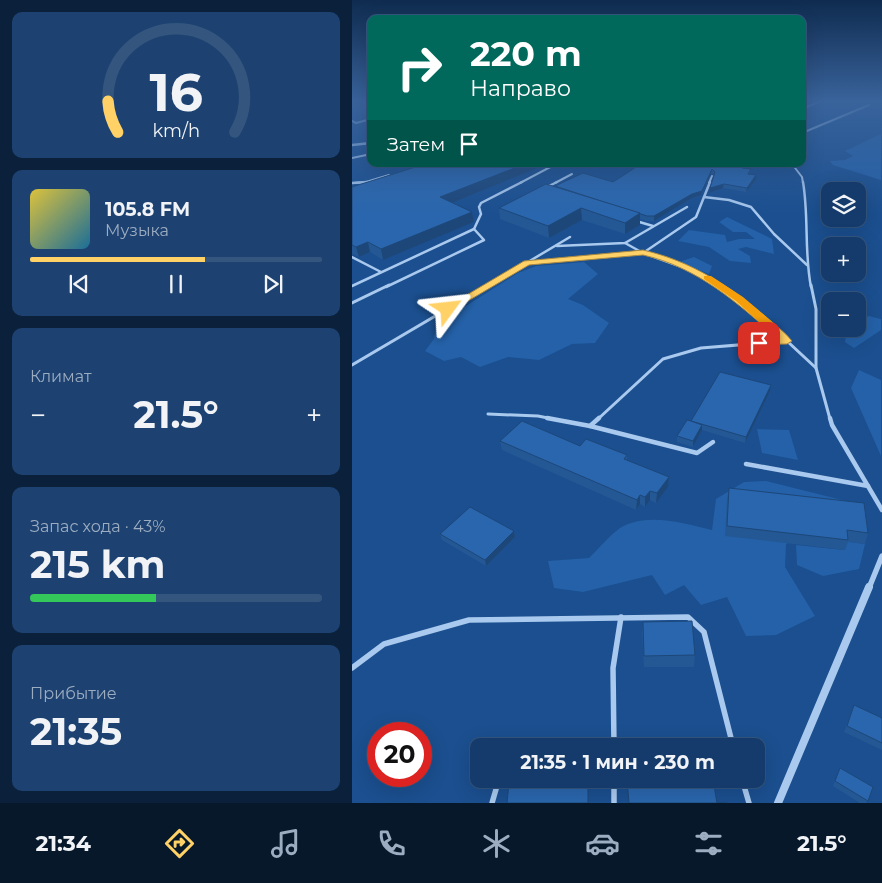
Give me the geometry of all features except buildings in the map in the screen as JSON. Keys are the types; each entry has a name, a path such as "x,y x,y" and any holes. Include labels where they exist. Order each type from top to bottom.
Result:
{"street":[{"path":"352,145 367,143"},
{"path":"778,803 882,556"}],"lane":[{"path":"352,158 367,155"},
{"path":"352,286 474,229 481,214 479,207 481,203 550,167"},
{"path":"794,167 802,177 806,201 807,265 816,309 816,368 832,425 882,510"},
{"path":"352,182 366,182 393,174"},
{"path":"551,193 542,190 572,174"},
{"path":"643,253 696,217 712,176"},
{"path":"704,197 729,200 751,207 758,212 774,234 807,265"},
{"path":"555,246 625,243 687,206"},
{"path":"635,220 653,226"},
{"path":"352,303 484,240 474,229"},
{"path":"352,365 570,237"},
{"path":"625,243 643,253"},
{"path":"527,262 643,253 658,256 706,276 740,299 816,368"},
{"path":"352,257 381,272"},
{"path":"590,426 664,359 701,348 787,341"},
{"path":"488,414 538,416 590,426 697,453 714,442"},
{"path":"746,464 868,486"},
{"path":"614,738 613,668 621,617"},
{"path":"352,668 384,644 469,620 688,617 704,632 732,738"},
{"path":"492,803 496,788"},
{"path":"614,788 614,803"},
{"path":"745,788 749,803"}],"shaded area":[{"path":"872,138 881,138 881,180 833,165 830,161 845,160 853,156 845,151"},
{"path":"727,217 772,239 774,254 746,247 738,249 750,256 751,263 730,261 709,247 678,241 689,230 725,235 727,242 739,239 755,239 746,232 733,232 719,222"},
{"path":"694,257 712,266 709,274 679,262"},
{"path":"584,262 598,274 568,299 583,305 609,323 595,343 572,344 539,360 508,357 480,367 461,357 444,361 425,351 434,339 436,325 518,273 536,266"},
{"path":"866,317 881,319 881,330 854,348 845,342 846,337 866,337"},
{"path":"859,370 881,380 881,456 851,388"},
{"path":"757,429 789,430 798,460 762,453"},
{"path":"766,481 858,504 786,544 785,567 815,616 776,635 746,636 727,597 701,605 684,585 665,595 652,575 583,592 554,588 548,561 589,558 619,529 625,525 641,521 672,521 712,530 716,499 744,482"},
{"path":"844,541 865,544 859,569 823,576 797,565 796,545 844,550"}],"slow traffic":[{"path":"708,278 740,299 772,328"}],"route":[{"path":"448,309 527,262 643,253 658,256 706,276 740,299 787,341 759,343"}]}
